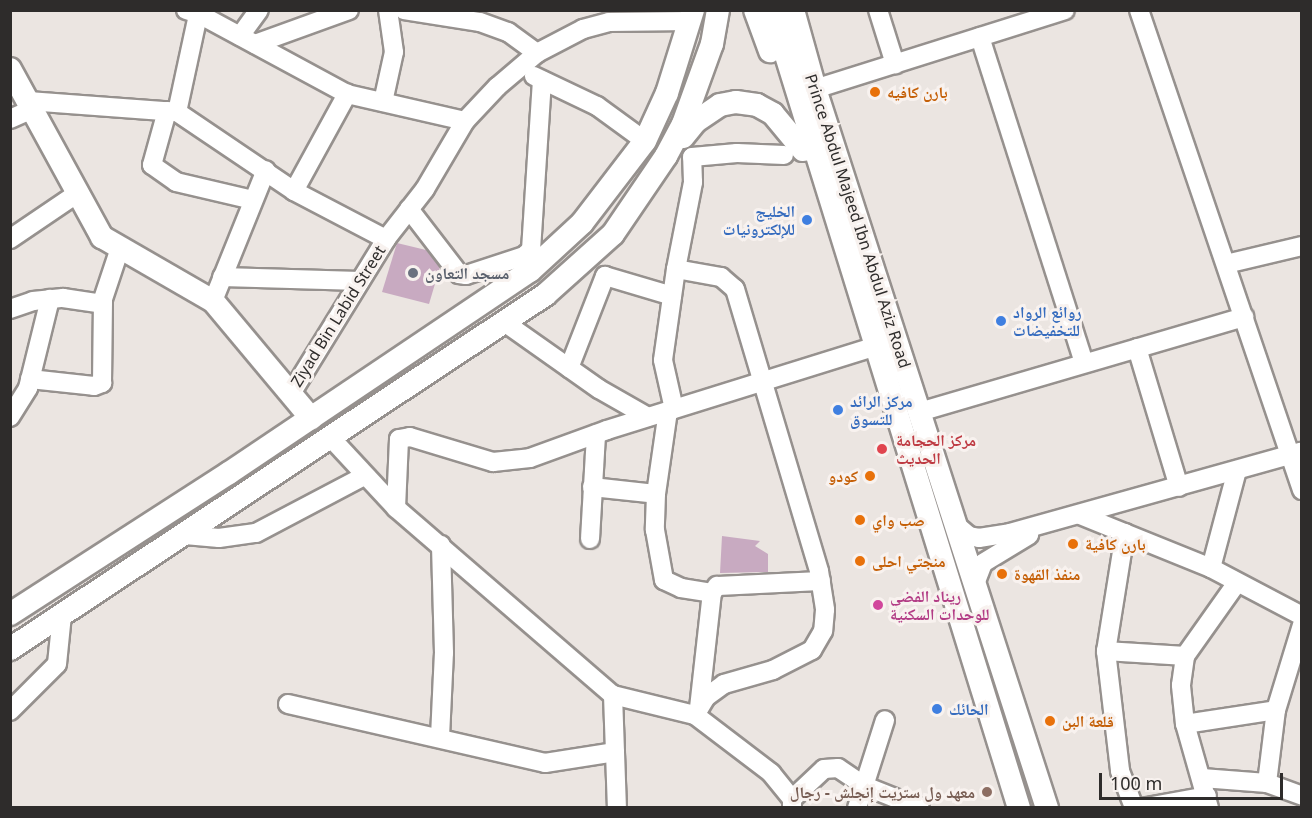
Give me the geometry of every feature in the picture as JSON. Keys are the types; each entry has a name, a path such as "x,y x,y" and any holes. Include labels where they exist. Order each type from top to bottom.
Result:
{"main road":[{"path":"10,650 545,295 613,234 666,156 683,124 712,44 718,10"},
{"path":"755,10 793,152 878,383 910,418"},
{"name":"Prince Abdul Majeed Ibn Abdul Aziz Road","path":"772,10 910,418 956,525 1047,807"},
{"name":"Prince Abdul Majeed Ibn Abdul Aziz Road","path":"793,15 910,418 1015,806"},
{"path":"10,614 311,418 530,271 582,223 645,141 667,93 692,16"},
{"name":"Ziyad Bin Labid Street","path":"10,69 102,237 213,301 292,392"},
{"path":"666,156 695,122 720,105 736,102 757,105 773,114 793,152"},
{"path":"292,392 311,418"}],"street":[{"path":"247,40 259,10"},
{"path":"247,40 349,10"},
{"path":"383,102 394,52 388,10"},
{"path":"404,10 489,25 507,32 537,53"},
{"path":"583,29 590,10"},
{"path":"878,10 895,64"},
{"path":"815,89 1065,10"},
{"path":"1139,10 1244,317 1296,453 1302,490"},
{"path":"254,200 176,182 152,165 172,111 195,12 347,94 465,121"},
{"name":"Ziyad Bin Labid Street","path":"292,392 386,239 409,209 465,121 519,68 537,53 583,29 609,22 692,16"},
{"path":"980,37 1084,363"},
{"path":"519,68 597,106 645,141"},
{"path":"409,209 459,274 465,275 524,256 531,250 542,80"},
{"path":"294,191 347,94"},
{"path":"10,119 30,105 172,111 266,170 294,191 386,239"},
{"path":"712,593 681,588 664,580 655,530 656,494 671,410 663,360 676,269 693,182 692,157 793,152"},
{"path":"213,301 266,170"},
{"path":"10,239 78,194"},
{"path":"1226,264 1302,246"},
{"path":"30,379 94,386 102,383 103,304 120,248"},
{"path":"676,269 721,278 735,289 820,580 825,610 823,631 812,650 773,670 724,684 706,697 697,712"},
{"path":"569,368 605,276 672,296"},
{"path":"222,277 360,281"},
{"path":"10,309 50,299 103,304"},
{"path":"10,417 30,379 50,299"},
{"path":"910,418 1084,363 1244,317"},
{"path":"504,322 569,368 648,417"},
{"path":"1137,348 1179,487"},
{"path":"396,508 399,439 410,437 493,462 530,458 648,417 867,349"},
{"path":"590,539 596,434"},
{"path":"331,438 396,508 613,696 697,712 771,773 792,803 824,769 838,768 865,786 917,807"},
{"path":"956,525 969,536 979,538 1055,522 1296,453"},
{"path":"1211,568 1237,470"},
{"path":"185,535 219,538 256,532 364,476"},
{"path":"592,487 656,494"},
{"path":"1080,515 1211,568 1236,584 1302,616"},
{"path":"975,584 983,563 995,553 1055,522"},
{"path":"1125,533 1106,651 1120,771 1134,807"},
{"path":"440,737 444,653 441,545"},
{"path":"697,712 712,593 717,586 820,580"},
{"path":"1206,794 1185,724 1181,685 1185,656 1236,584"},
{"path":"10,711 57,664 62,615"},
{"path":"1267,783 1276,710 1302,625"},
{"path":"1106,651 1185,656"},
{"path":"613,696 617,807"},
{"path":"288,704 440,737 545,763 615,752"},
{"path":"1185,724 1276,710"},
{"path":"857,807 885,720"},
{"path":"1141,807 1267,783 1302,796"}],"building":[{"name":"مسجد التعاون","path":"397,243 426,250 440,267 429,304 382,292"},
{"path":"722,536 760,541 755,546 768,554 768,572 720,573"}],"place":[{"name":"بارن كافيه","path":"875,92"},
{"name":"الخليج للإلكترونيات","path":"807,220"},
{"name":"مسجد التعاون","path":"413,273"},
{"name":"روائع الرواد للتخفيضات","path":"1001,321"},
{"name":"مركز الرائد للتسوق","path":"838,410"},
{"name":"مركز الحجامة الحديث","path":"882,449"},
{"name":"كودو","path":"870,476"},
{"name":"صب واي","path":"860,520"},
{"name":"بارن كافية","path":"1073,544"},
{"name":"منجتي احلى","path":"860,561"},
{"name":"منفذ القهوة","path":"1002,574"},
{"name":"ريناد الفضي للوحدات السكنية","path":"878,605"},
{"name":"الحائك","path":"937,709"},
{"name":"قلعة البن","path":"1050,721"},
{"name":"معهد ول ستريت إنجلش - رجال","path":"987,792"}]}
